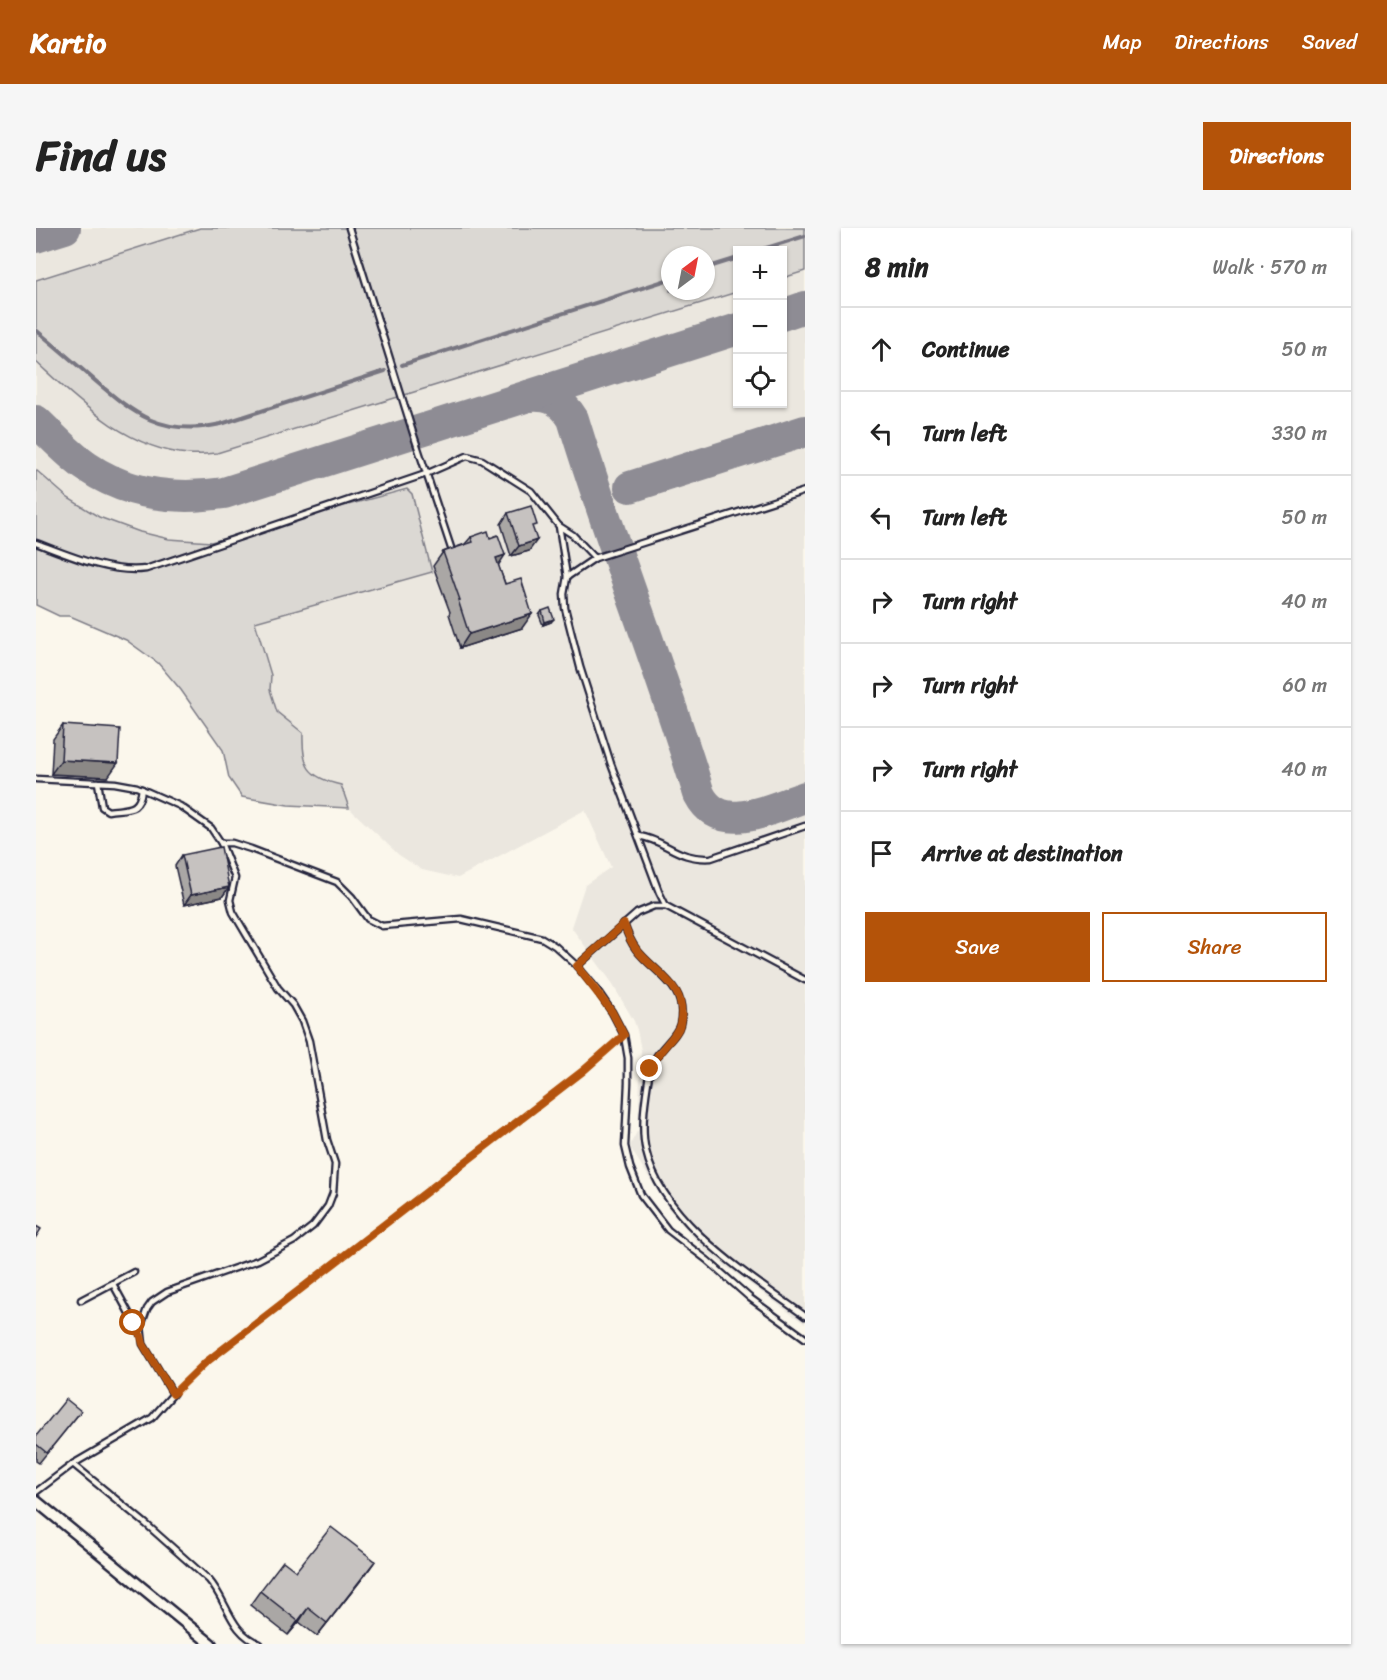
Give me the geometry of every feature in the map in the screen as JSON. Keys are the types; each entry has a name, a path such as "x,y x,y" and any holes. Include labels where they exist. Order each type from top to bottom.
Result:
{"street":[{"path":"36,1501 211,1644"}],"lane":[{"path":"349,228 453,554"},
{"path":"36,543 111,568 146,569 426,474 467,456 474,457 531,491 560,526 573,535 595,558"},
{"path":"567,576 595,558 805,491"},
{"path":"560,526 567,576 564,594 565,608 580,667 611,764 658,892 666,906"},
{"path":"36,780 115,783 142,789 180,806 211,828 221,843 235,878 230,900 233,912 278,988 293,1005 306,1031 327,1140 335,1164 333,1193 322,1216 304,1235 258,1260 167,1292 152,1302 141,1326 141,1336 143,1344 173,1394 152,1418 73,1464 36,1492"},
{"path":"98,782 102,807 108,811 135,807 140,801 142,789"},
{"path":"639,836 646,837 681,855 698,859 711,858 805,826"},
{"path":"221,843 232,843 251,849 338,882 368,919 382,926 460,919 542,938 555,946 577,966 612,1012 624,1035 628,1058 625,1146 641,1195 668,1230 707,1260 757,1304 805,1338"},
{"path":"577,966 624,924 644,910 654,906 666,906 805,980"},
{"path":"624,924 630,941 673,986 680,1004 680,1027 653,1059 650,1069 644,1137 645,1150 654,1174 687,1221 716,1251 805,1316"},
{"path":"81,1300 134,1272"},
{"path":"113,1284 141,1336"},
{"path":"73,1464 209,1580 217,1590 234,1625 248,1640 260,1644"}],"path":[{"path":"173,1394 205,1363 583,1071 624,1035"}],"shaded area":[{"path":"36,228 805,228 805,1324 706,1252 669,1209 631,1149 630,1145 638,1130 641,1050 637,1030 610,980 571,927 585,885 611,867 585,810 458,878 422,870 399,855 349,808 288,805 242,797 229,778 223,750 181,690 158,663 126,640 70,616 59,616 36,605"},
{"path":"200,228 805,228 805,271 787,277 787,246 733,246 733,293 715,299 715,246 661,246 661,300 711,300 217,453 189,454 166,450 125,433 87,407 36,362 36,280"},
{"path":"36,470 68,498 99,517 140,532 169,539 211,542 407,489 412,494 432,572 255,622 271,675 270,690 277,712 303,733 304,754 309,768 321,778 341,785 349,808 288,805 242,797 229,778 223,750 181,690 158,663 126,640 70,616 59,616 36,605"}],"building":[{"path":"531,506 537,525 532,526 537,540 519,546 508,513"},
{"path":"488,531 490,538 498,535 505,555 496,558 505,584 521,579 532,614 469,634 443,552 473,542 471,537"},
{"path":"550,608 554,619 545,622 542,611"},
{"path":"63,725 120,729 118,763 61,760"},
{"path":"221,847 229,887 191,895 182,855"},
{"path":"36,1226 41,1229 36,1237"},
{"path":"66,1399 81,1411 47,1453 36,1444 36,1436"},
{"path":"331,1527 375,1561 327,1623 308,1608 298,1621 260,1591 283,1561 296,1571"}],"waterway":[{"path":"773,246 805,236"},
{"path":"715,265 733,260"},
{"path":"402,365 661,282"},
{"path":"36,330 122,403 151,420 182,428 221,424 385,371"}],"taxiway":[{"path":"36,237 65,228"},
{"path":"787,313 805,307"},
{"path":"36,421 80,462 119,484 171,495 224,493 733,331"},
{"path":"529,396 543,396 555,400 573,419 699,794 708,807 720,814 733,817 748,816 805,797"},
{"path":"630,487 805,431"}],"route":[{"path":"133,1323 173,1394 205,1363 583,1071 624,1035 612,1012 577,966 624,924 630,941 673,986 680,1004 680,1027 653,1059 650,1069"}]}
